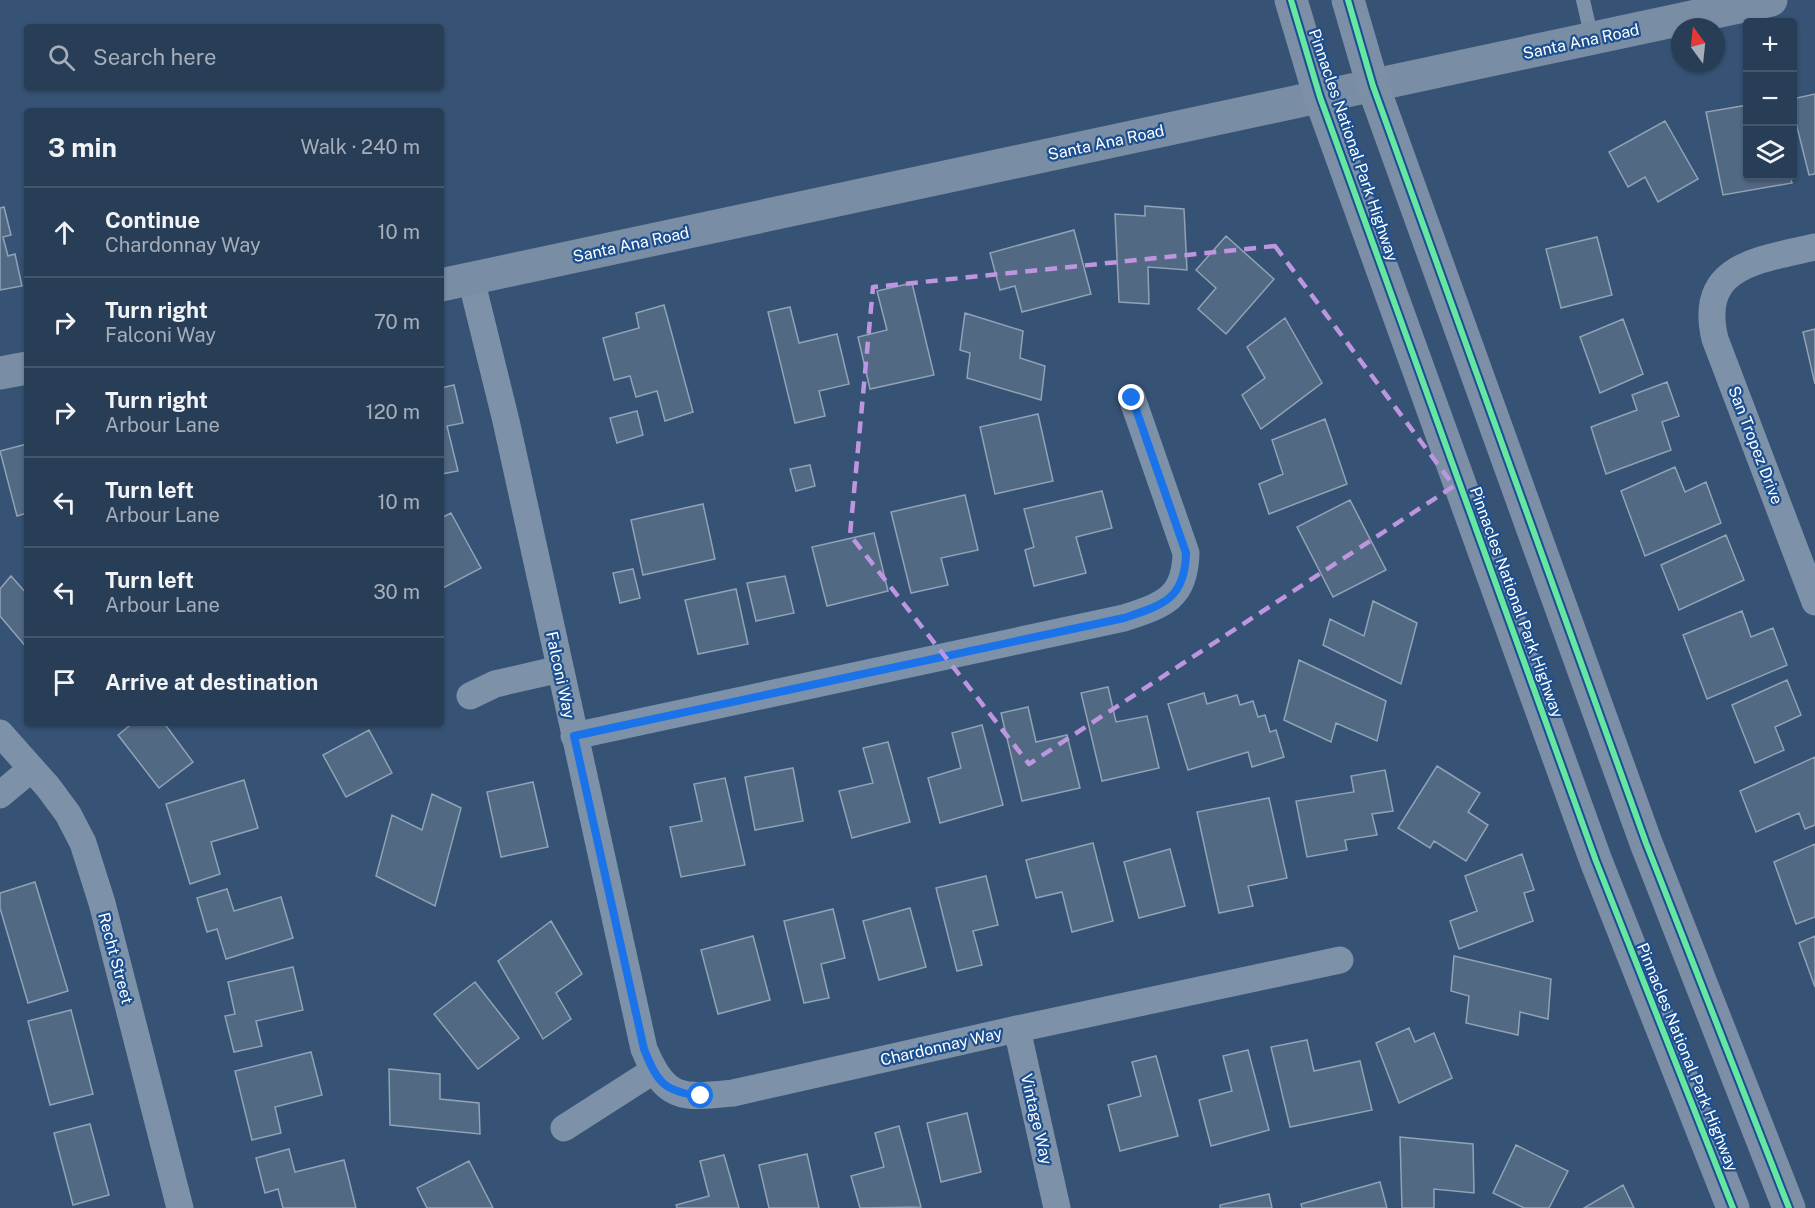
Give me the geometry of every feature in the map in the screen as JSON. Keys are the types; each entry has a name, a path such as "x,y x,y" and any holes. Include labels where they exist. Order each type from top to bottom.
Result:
{"main road":[{"name":"Pinnacles National Park Highway","path":"1291,0 1320,97 1596,861 1733,1208"},
{"path":"1348,0 1373,86 1646,843 1789,1208"}],"street":[{"name":"Santa Ana Road","path":"456,282 1771,0"},
{"name":"San Tropez Drive","path":"1815,247 1749,263 1727,276 1713,298 1712,322 1716,339 1815,602"},
{"name":"Falconi Way","path":"456,282 506,421 644,1049 653,1071"},
{"path":"0,373 24,369"},
{"path":"574,736 1124,618 1156,608 1174,594 1181,584 1185,571 1186,553 1132,398"},
{"path":"470,696 495,684 560,669"},
{"name":"Recht Street","path":"0,733 48,787 68,814 83,843 102,903 180,1208"},
{"path":"0,795 31,769"},
{"name":"Chardonnay Way","path":"653,1071 669,1089 681,1094 701,1096 734,1093 1017,1029 1340,960"},
{"name":"Vintage Way","path":"1017,1029 1057,1208"},
{"path":"564,1128 653,1071"}],"lane":[{"path":"1583,0 1592,39"}],"highlighted area":[{"path":"1275,246 1454,486 1029,764 850,535 873,287"}],"building":[{"path":"1815,94 1815,174 1809,175 1797,127 1797,98"},
{"path":"1743,106 1743,180 1791,180 1792,183 1723,195 1706,112"},
{"path":"1665,121 1698,179 1658,202 1645,177 1628,187 1609,152"},
{"path":"1145,206 1184,209 1187,270 1148,267 1149,304 1119,302 1115,214 1145,216"},
{"path":"4,207 11,235 3,237 8,256 15,254 22,286 0,290 0,208"},
{"path":"1074,230 1091,294 1022,312 1015,286 1000,290 990,253"},
{"path":"1226,236 1274,279 1226,334 1198,309 1216,288 1196,270"},
{"path":"1597,237 1612,295 1561,308 1546,249"},
{"path":"912,283 934,375 870,389 858,337 887,330 877,291"},
{"path":"664,305 693,412 665,421 657,391 636,397 630,376 614,380 603,338 639,328 636,313"},
{"path":"790,307 799,343 837,334 849,384 819,391 825,416 795,423 768,312"},
{"path":"965,313 1023,331 1020,358 1045,366 1041,400 967,378 970,353 960,350"},
{"path":"1285,318 1322,383 1261,429 1242,395 1265,378 1247,347"},
{"path":"1623,319 1643,374 1600,393 1580,337"},
{"path":"1815,329 1815,384 1803,332"},
{"path":"1667,382 1679,416 1662,422 1671,450 1606,474 1591,427 1637,410 1632,395"},
{"path":"454,385 463,423 447,426 458,471 444,473 444,387"},
{"path":"637,411 643,435 617,443 610,418"},
{"path":"1038,414 1053,481 995,494 980,427"},
{"path":"1325,419 1347,484 1269,514 1259,484 1283,474 1272,440"},
{"path":"24,445 24,514 17,516 0,451"},
{"path":"810,465 815,486 796,491 790,469"},
{"path":"1675,467 1685,492 1706,482 1721,523 1645,556 1621,491"},
{"path":"1102,491 1112,528 1076,537 1086,573 1034,586 1025,550 1034,547 1024,509"},
{"path":"965,495 978,550 941,558 948,585 911,593 891,512"},
{"path":"1350,500 1386,570 1333,597 1297,527"},
{"path":"703,504 715,559 643,575 631,520"},
{"path":"451,513 481,568 444,587 444,516"},
{"path":"874,533 888,591 827,606 812,547"},
{"path":"1726,535 1744,580 1679,610 1661,565"},
{"path":"633,569 640,598 620,603 613,573"},
{"path":"11,576 24,591 24,644 0,616 0,589"},
{"path":"785,576 794,613 756,621 747,583"},
{"path":"736,589 748,644 698,654 685,600"},
{"path":"1373,601 1417,623 1401,684 1323,645 1330,619 1364,636"},
{"path":"1742,611 1751,637 1773,628 1787,665 1707,699 1683,635"},
{"path":"1299,660 1386,701 1377,741 1336,723 1331,742 1284,720"},
{"path":"1787,680 1801,715 1775,727 1784,750 1755,763 1732,705"},
{"path":"1108,687 1116,722 1147,716 1159,768 1102,781 1081,693"},
{"path":"1204,693 1207,704 1237,695 1240,705 1253,701 1258,717 1265,715 1270,732 1276,730 1284,757 1252,767 1248,752 1188,770 1168,704"},
{"path":"1028,707 1036,742 1067,735 1080,788 1022,801 1001,713"},
{"path":"982,725 1003,805 940,823 928,778 961,768 952,733"},
{"path":"129,726 166,726 193,762 159,788 118,735"},
{"path":"369,730 392,773 346,797 323,755"},
{"path":"888,742 910,822 852,838 839,791 873,783 863,748"},
{"path":"1815,757 1815,825 1805,829 1799,813 1756,832 1740,791"},
{"path":"1437,766 1480,793 1468,812 1488,825 1466,861 1434,841 1430,848 1398,828"},
{"path":"793,768 803,821 755,830 745,777"},
{"path":"1385,770 1393,811 1372,814 1377,835 1345,840 1347,850 1307,857 1296,801 1354,792 1351,776"},
{"path":"725,778 745,865 681,877 670,827 702,821 694,784"},
{"path":"244,780 258,828 211,842 220,874 190,884 166,804"},
{"path":"533,782 548,847 501,857 487,792"},
{"path":"432,794 461,808 435,906 376,876 392,815 422,830"},
{"path":"1269,798 1287,878 1248,886 1253,906 1219,913 1197,812"},
{"path":"1093,843 1113,921 1072,932 1062,892 1036,898 1026,860"},
{"path":"1815,844 1815,917 1796,924 1774,862"},
{"path":"1170,849 1185,906 1139,918 1124,862"},
{"path":"1522,854 1534,890 1524,893 1533,921 1459,949 1450,921 1477,911 1465,876"},
{"path":"986,876 998,925 973,931 982,965 957,971 936,888"},
{"path":"35,882 68,991 28,1003 0,908 0,893"},
{"path":"227,889 234,911 281,897 293,938 226,959 217,929 207,932 197,898"},
{"path":"910,908 926,967 879,980 863,921"},
{"path":"833,909 845,958 821,964 829,998 804,1003 784,921"},
{"path":"551,921 582,974 556,993 571,1019 543,1039 498,961"},
{"path":"753,936 770,1000 718,1014 701,950"},
{"path":"1815,936 1815,987 1799,943"},
{"path":"1454,956 1551,979 1548,1019 1520,1012 1518,1035 1466,1023 1469,996 1451,991"},
{"path":"293,967 303,1010 256,1021 262,1046 234,1052 225,1016 235,1014 228,982"},
{"path":"475,982 519,1038 478,1069 434,1014"},
{"path":"71,1010 93,1094 50,1105 28,1021"},
{"path":"1409,1028 1415,1042 1434,1033 1452,1078 1399,1103 1376,1043"},
{"path":"1307,1040 1314,1071 1360,1061 1372,1110 1290,1127 1271,1047"},
{"path":"1248,1050 1269,1130 1211,1146 1199,1100 1232,1091 1223,1056"},
{"path":"311,1052 322,1095 275,1107 281,1133 252,1140 235,1071"},
{"path":"1156,1056 1178,1136 1120,1151 1108,1105 1141,1096 1132,1062"},
{"path":"389,1069 440,1074 440,1099 479,1103 480,1134 390,1125"},
{"path":"967,1113 981,1172 941,1182 927,1123"},
{"path":"90,1124 109,1195 73,1205 54,1133"},
{"path":"899,1126 921,1207 860,1208 851,1176 884,1167 875,1133"},
{"path":"1400,1137 1473,1144 1474,1193 1434,1189 1434,1208 1402,1208"},
{"path":"1516,1145 1568,1171 1549,1208 1524,1208 1493,1193"},
{"path":"289,1149 295,1172 344,1160 356,1208 283,1208 278,1189 265,1193 256,1158"},
{"path":"807,1154 819,1208 769,1208 759,1165"},
{"path":"724,1155 739,1208 677,1208 676,1205 709,1196 700,1161"},
{"path":"469,1161 493,1208 427,1208 417,1188"},
{"path":"1380,1182 1387,1208 1302,1208 1301,1204"},
{"path":"1623,1185 1634,1208 1584,1208"},
{"path":"1269,1194 1272,1208 1220,1208 1220,1205"}],"cycle path":[{"path":"1291,0 1320,97 1596,861 1733,1208"},
{"path":"1348,0 1373,86 1646,843 1789,1208"}],"route":[{"path":"701,1096 681,1094 669,1089 653,1071 644,1049 574,736 1124,618 1156,608 1174,594 1181,584 1185,571 1186,553 1132,398"}]}
